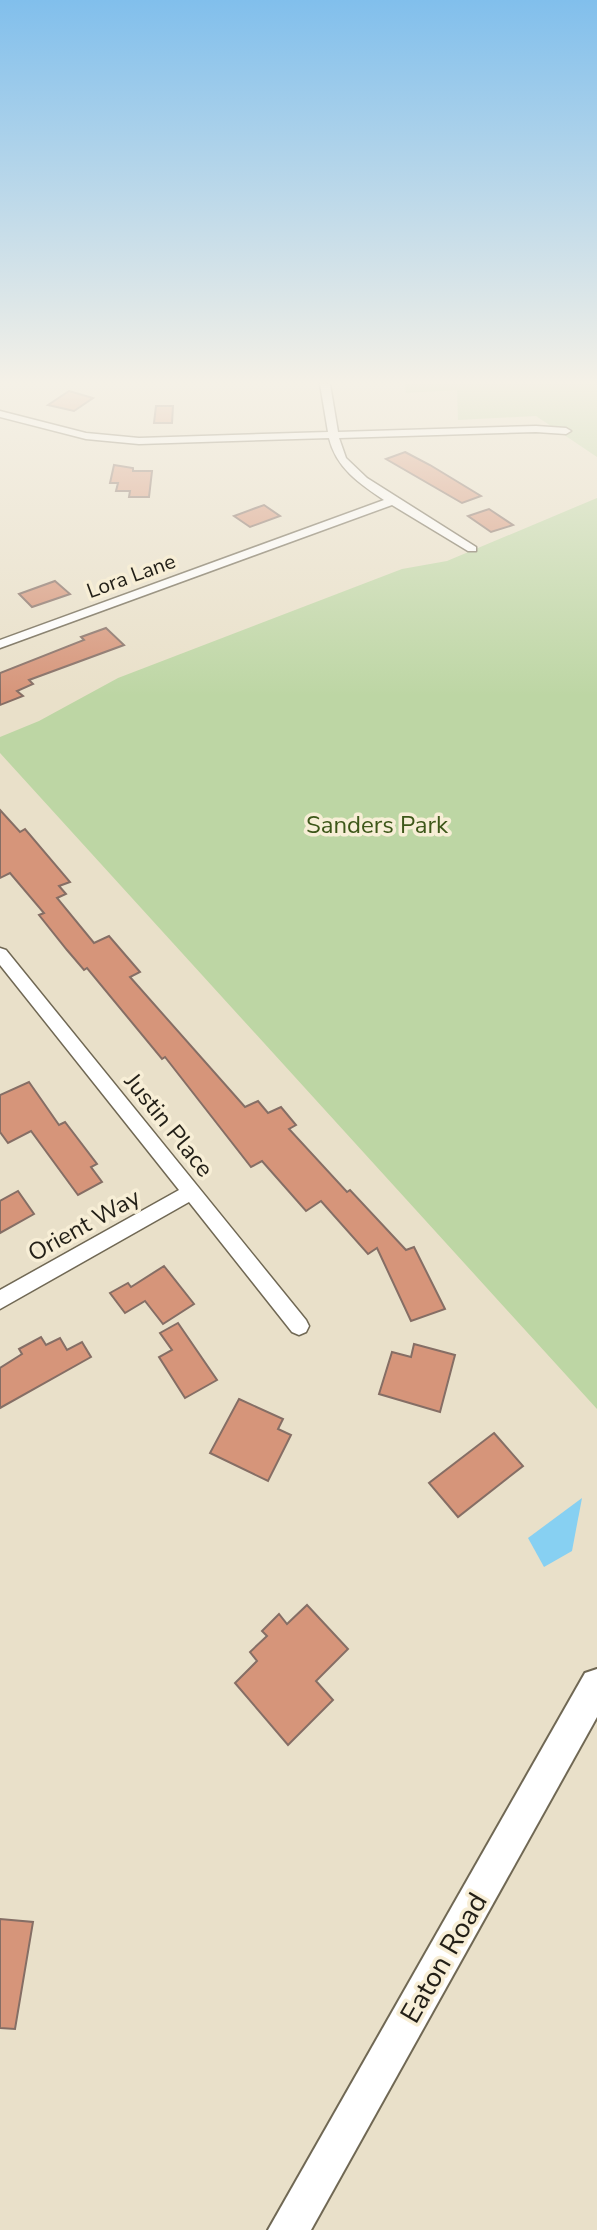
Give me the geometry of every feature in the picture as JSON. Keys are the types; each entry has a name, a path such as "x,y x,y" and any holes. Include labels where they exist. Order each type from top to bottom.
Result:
{"street":[{"path":"377,488 472,549"},
{"name":"Lora Lane","path":"0,644 394,500"},
{"name":"Justin Place","path":"0,954 299,1326"},
{"name":"Orient Way","path":"0,1300 191,1192"},
{"name":"Eaton Road","path":"288,2230 597,1685"}],"green space":[{"name":"Sanders Park","path":"597,498 597,1409 0,753 0,737 39,721 118,678 402,569 447,561"}],"water":[{"path":"582,1498 572,1551 544,1567 528,1538"}],"building":[{"path":"117,488 150,488 149,497 129,497 130,491 116,491"},
{"path":"436,488 468,488 481,496 462,503"},
{"path":"264,505 280,516 250,527 234,516"},
{"path":"489,509 513,525 491,532 468,516"},
{"path":"55,581 70,594 32,607 19,594"},
{"path":"106,628 124,645 29,680 33,684 17,691 23,696 0,705 0,673 84,640 81,637"},
{"path":"0,810 20,832 25,829 70,882 59,886 66,894 57,898 94,943 109,936 140,972 130,977 245,1107 258,1101 268,1113 281,1107 296,1125 289,1129 347,1192 350,1190 406,1250 414,1247 445,1309 411,1321 377,1248 368,1254 321,1201 306,1211 262,1161 251,1167 165,1057 162,1059 87,968 84,970 67,950 39,915 44,913 10,873 0,878"},
{"path":"29,1082 59,1125 65,1122 97,1164 91,1167 102,1182 78,1195 31,1131 8,1143 0,1132 0,1095"},
{"path":"18,1191 34,1214 0,1233 0,1201"},
{"path":"164,1266 194,1304 163,1324 145,1301 125,1313 110,1293 128,1283 131,1287"},
{"path":"178,1323 217,1380 185,1398 159,1357 172,1350 160,1333"},
{"path":"41,1337 46,1345 60,1338 67,1350 82,1342 91,1357 0,1408 0,1368 22,1354 19,1349"},
{"path":"414,1344 455,1355 440,1412 379,1394 392,1352 411,1357"},
{"path":"239,1399 283,1419 278,1429 291,1435 268,1481 210,1453"},
{"path":"494,1433 523,1466 458,1517 429,1483"},
{"path":"307,1605 348,1649 316,1681 333,1700 288,1745 235,1683 257,1661 250,1652 267,1636 262,1631 279,1614 287,1624"},
{"path":"0,1919 33,1922 15,2029 0,2028"}]}
